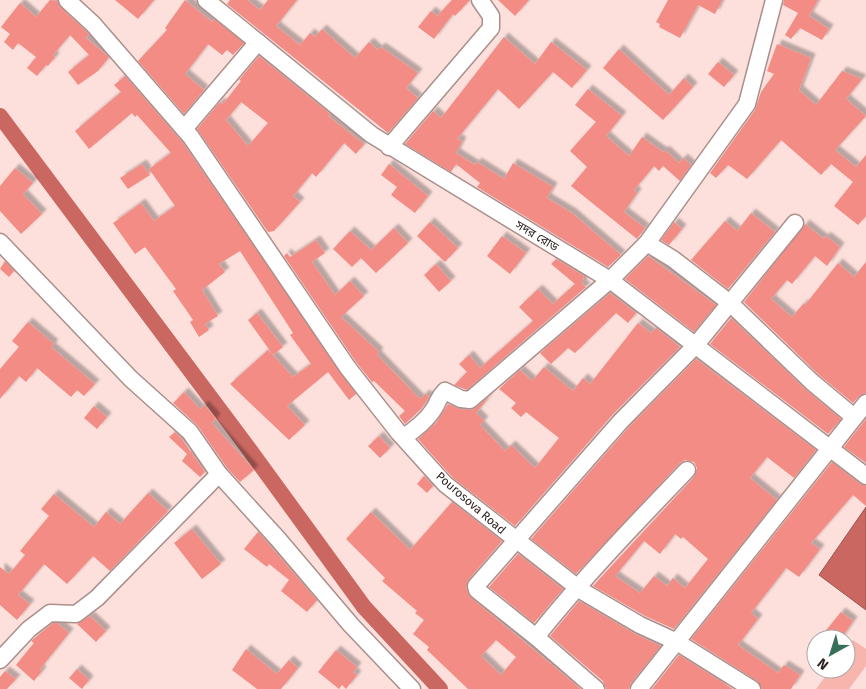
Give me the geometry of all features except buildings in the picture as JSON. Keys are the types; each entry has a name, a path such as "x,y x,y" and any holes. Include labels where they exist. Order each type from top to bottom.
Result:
{"street":[{"name":"Pourosova Road","path":"67,0 92,24 184,129 312,317 403,437 445,484 576,588 640,625 677,642 752,689"},
{"name":"সদর রোড","path":"206,0 389,147 610,280 866,476"},
{"path":"389,147 491,28 491,16 480,0"},
{"path":"403,437 428,415 436,406 437,399 445,391 461,399 470,400 610,280 646,243 747,104 774,0"},
{"path":"184,129 258,42"},
{"path":"596,689 476,588 621,421 695,346 795,223"},
{"path":"0,242 131,379 190,432 220,474 351,625 412,689"},
{"path":"646,243 673,259 730,303 812,382 854,417"},
{"path":"639,689 866,403"},
{"path":"536,637 576,588 636,522 687,470"},
{"path":"0,660 29,629 50,613 76,614 97,598 220,474"}],"shaded area":[{"path":"866,507 866,610 819,575"},
{"path":"856,642 866,649 866,666 849,689 816,689 824,679 856,679"}],"waterway":[{"path":"0,116 249,449 364,607 440,689"}]}
